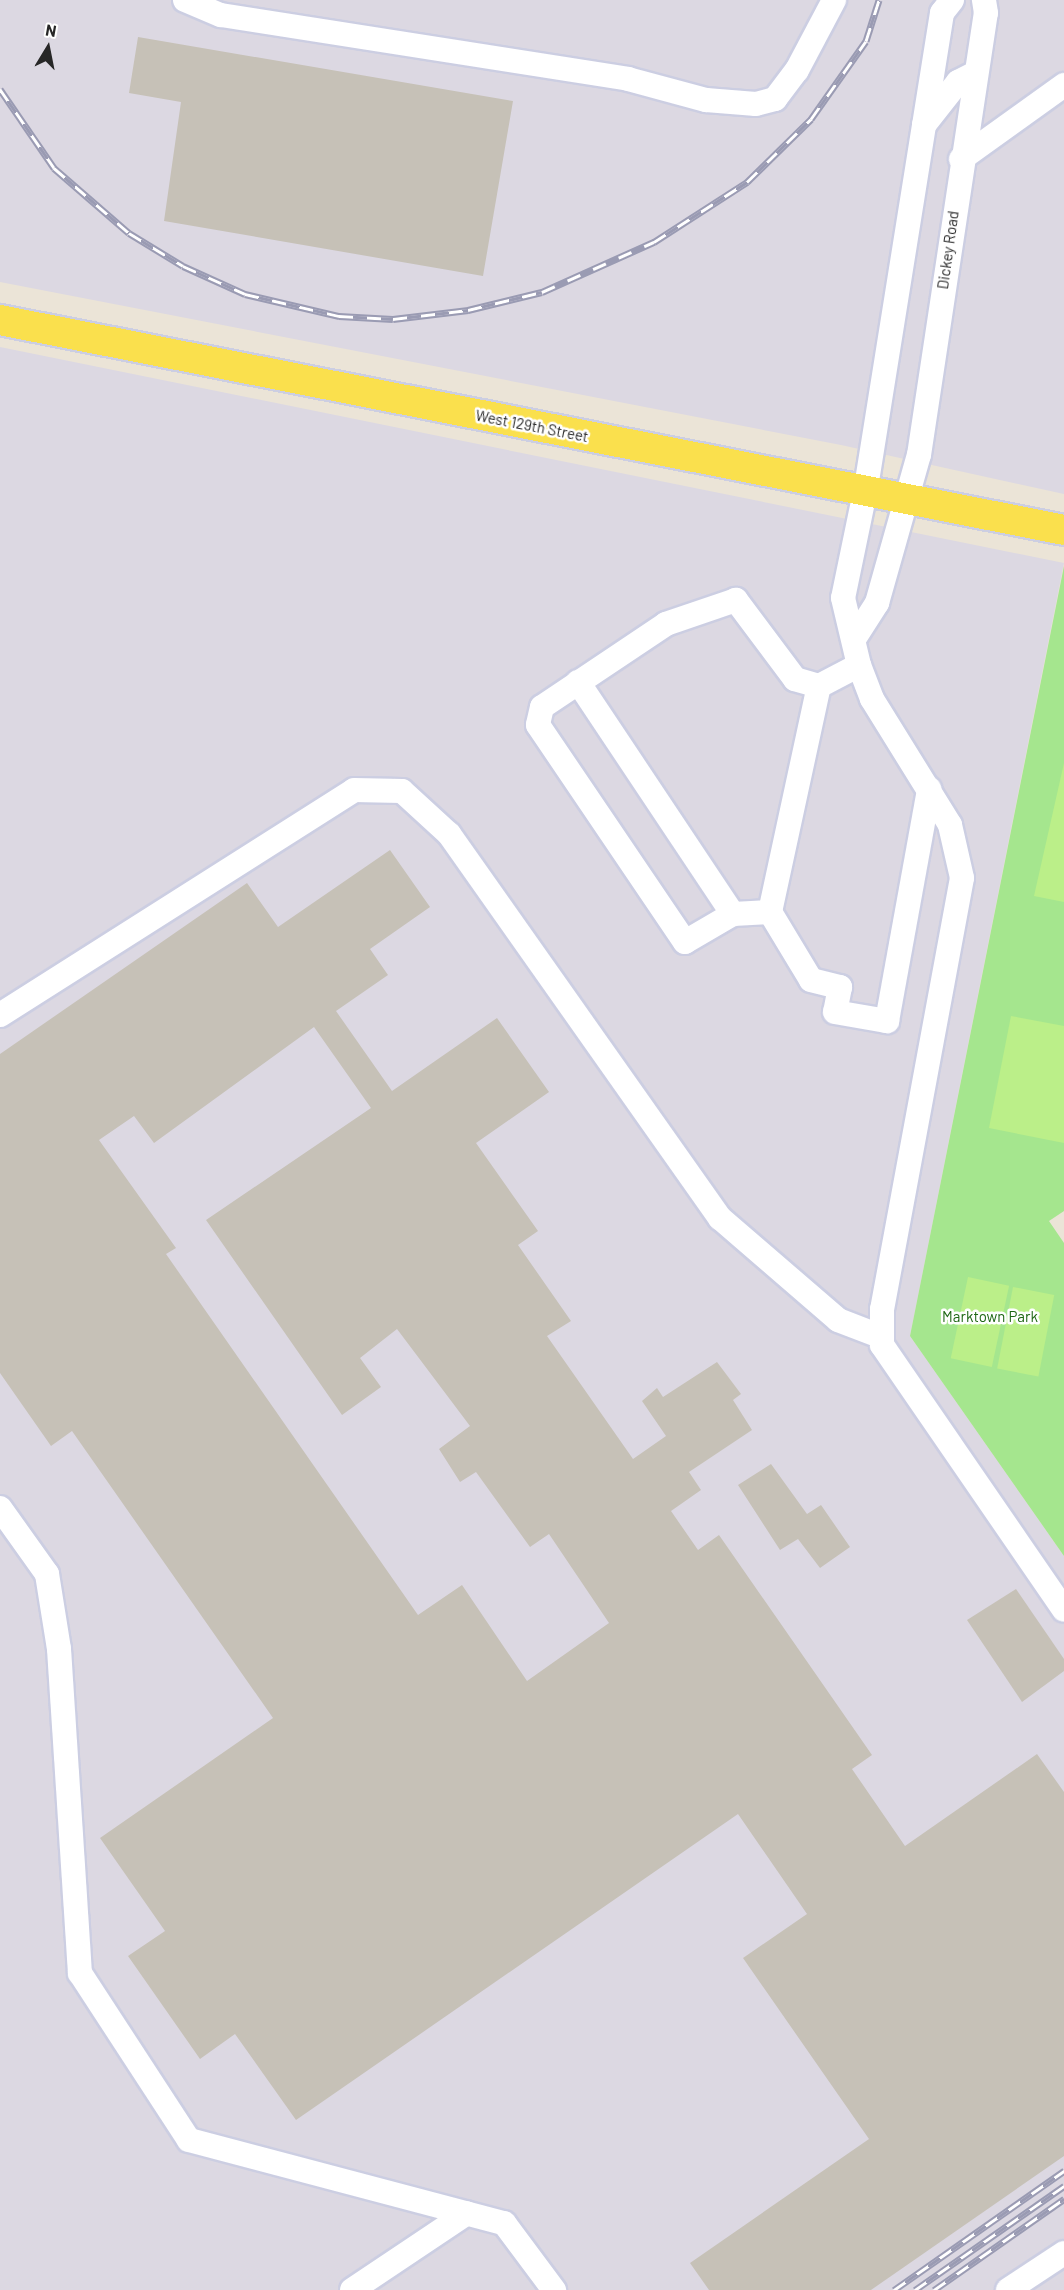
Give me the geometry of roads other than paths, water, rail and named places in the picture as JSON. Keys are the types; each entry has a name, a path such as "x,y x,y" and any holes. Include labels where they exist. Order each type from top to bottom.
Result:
{"main road":[{"name":"West 129th Street","path":"0,320 1064,530"}],"street":[{"path":"185,0 221,15 628,79 706,100 756,104 775,99 797,70 834,0"},
{"path":"952,0 942,13 865,492 843,598 859,665 872,699 950,825 962,878 882,1309 882,1336 901,1378 1064,1610"},
{"name":"Dickey Road","path":"854,639 877,603 909,499 961,159 986,13 984,0"},
{"path":"923,127 958,82 976,73"},
{"path":"961,159 1064,85"},
{"path":"770,912 733,914 685,942 538,725 542,707 666,624 736,600 795,679 819,686 859,665"},
{"path":"578,682 733,914"},
{"path":"819,686 770,912 811,980 840,987 836,1012 887,1021 929,789"},
{"path":"0,1015 354,790 402,791 449,834 720,1218 838,1320 882,1336"},
{"path":"0,1508 47,1574 59,1649 80,1973 189,2140 504,2223 554,2290"},
{"path":"352,2290 467,2213"},
{"path":"1008,2290 1064,2253"}],"railway":[{"path":"0,89 54,168 129,233 183,266 245,294 339,316 393,319 468,310 542,292 654,242 747,182 811,119 866,41 879,0"},
{"path":"894,2290 1064,2171"},
{"path":"915,2290 1064,2186"},
{"path":"934,2290 1064,2199"}],"park label":[{"name":"Marktown Park","path":"990,1317"}]}
